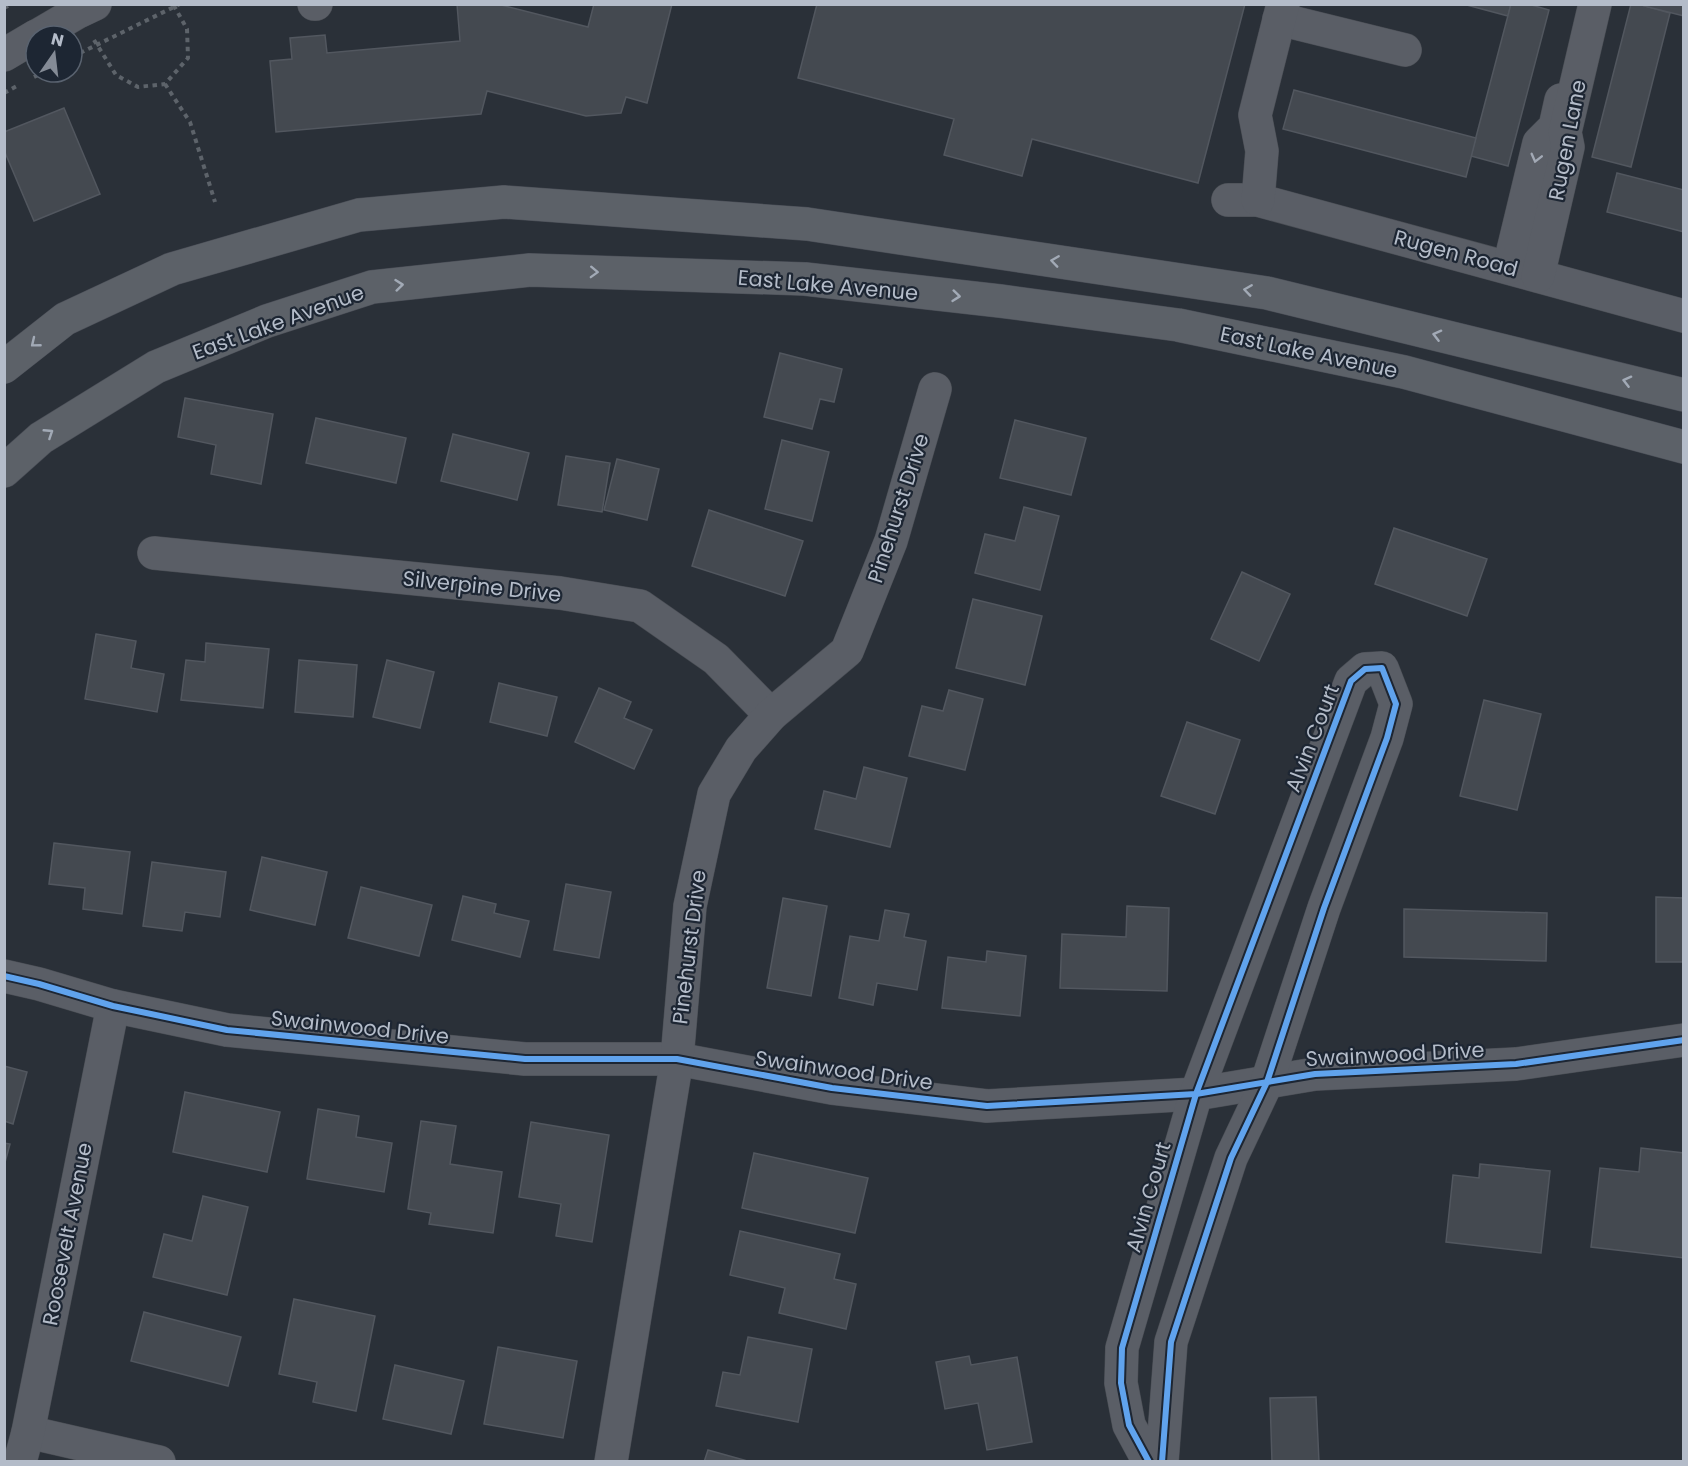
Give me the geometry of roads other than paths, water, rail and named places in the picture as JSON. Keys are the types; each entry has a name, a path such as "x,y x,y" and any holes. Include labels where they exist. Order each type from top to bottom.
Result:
{"main road":[{"path":"4,368 65,319 172,269 359,215 504,202 807,224 1267,293 1683,395"},
{"name":"East Lake Avenue","path":"4,471 41,438 156,367 267,321 372,288 530,270 805,279 1000,301 1178,325 1404,372 1683,447"}],"street":[{"name":"Rugen Lane","path":"1523,272 1539,143 1555,127 1584,4"},
{"name":"Rugen Lane","path":"1523,272 1568,147 1565,132 1595,4"},
{"path":"58,24 88,8"},
{"name":"Rugen Road","path":"1281,12 1255,115 1262,151 1243,200 1683,316"},
{"path":"1281,12 1405,50"},
{"path":"4,54 24,43"},
{"name":"Pinehurst Drive","path":"611,1461 677,1059 690,906 714,794 741,749 771,716 847,651 891,541 935,389"},
{"name":"Silverpine Drive","path":"154,553 560,593 640,606 716,659 771,716"},
{"name":"Alvin Court","path":"1149,1461 1129,1425 1121,1383 1122,1348 1196,1094 1351,681 1365,669 1382,668 1396,704 1387,738 1324,908 1267,1082 1231,1158 1171,1342 1162,1461"},
{"name":"Swainwood Drive","path":"4,976 19,978 113,1006 227,1029 525,1059 677,1059 832,1088 987,1106 1196,1094 1315,1074 1516,1064 1683,1040"},
{"name":"Roosevelt Avenue","path":"24,1447 113,1006"},
{"path":"24,1447 159,1461"}]}
